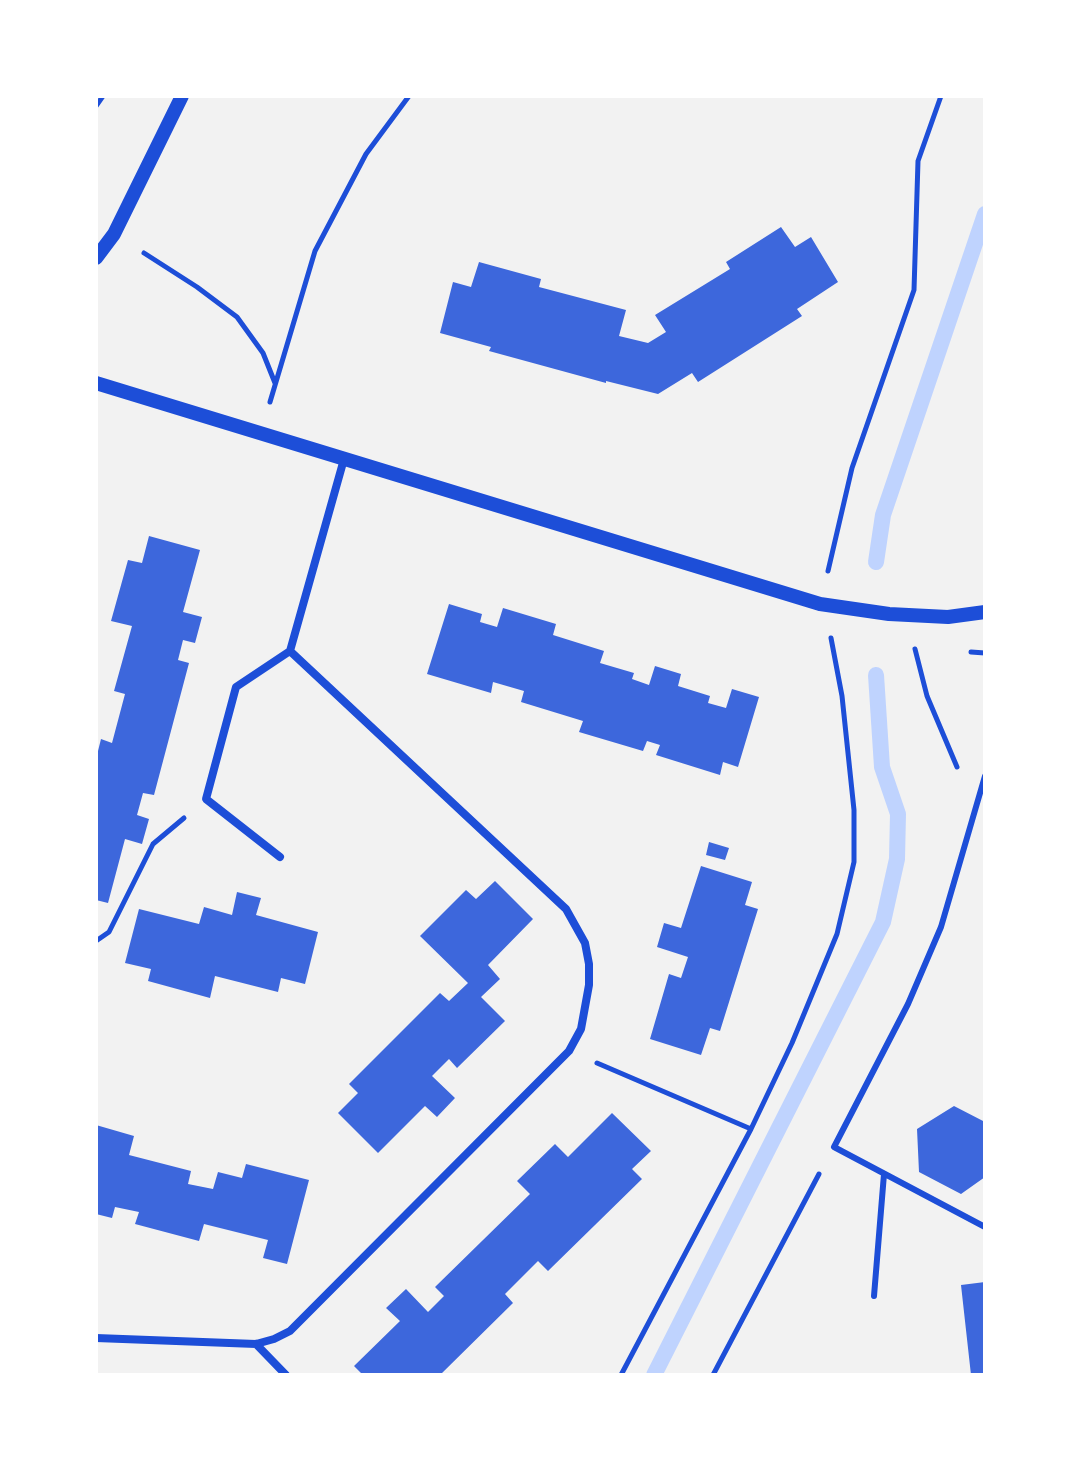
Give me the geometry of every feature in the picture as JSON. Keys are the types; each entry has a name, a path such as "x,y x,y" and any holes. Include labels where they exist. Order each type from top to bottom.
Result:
{"street":[{"path":"96,258 114,234 182,96"},
{"path":"96,383 820,604 889,614 948,617 985,612"},
{"path":"280,857 206,799 236,687 290,651 344,459"},
{"path":"96,1338 256,1344 290,1331 569,1051 581,1029 589,985 585,943 571,917 290,651"},
{"path":"256,1344 286,1375"}],"lane":[{"path":"985,776 941,927 908,1004 834,1147 985,1227"},
{"path":"874,1296 884,1174"}],"path":[{"path":"96,106 103,96"},
{"path":"114,234 197,287 237,317 263,353 275,384 315,251 366,154 409,96"},
{"path":"820,604 852,468 914,290 918,161 941,96"},
{"path":"621,1375 751,1129 792,1043 837,934 854,862 854,810 842,696 831,639"},
{"path":"915,648 927,696 952,757 976,804"},
{"path":"96,941 109,932 153,844 206,799"},
{"path":"569,1051 751,1129"},
{"path":"713,1375 834,1147"}],"building":[{"path":"781,227 795,247 811,237 838,282 797,309 802,316 698,382 692,373 658,394 489,351 491,347 440,333 453,282 471,287 479,262 541,279 539,287 626,310 619,336 648,343 666,332 655,315 730,269 726,262"},
{"path":"149,536 200,550 183,612 202,617 195,643 183,640 178,660 189,663 154,795 143,793 137,815 149,819 142,844 125,839 108,903 96,900 96,759 101,739 112,743 125,694 114,691 132,626 111,621 128,560 142,563"},
{"path":"449,604 482,614 480,622 497,627 503,608 556,624 553,635 604,651 600,663 634,673 632,679 649,685 655,666 681,674 678,686 710,696 708,703 726,708 732,689 759,697 738,767 723,762 720,775 656,755 660,745 647,741 643,751 579,732 583,721 521,702 524,691 493,682 491,693 427,674"},
{"path":"709,842 729,848 725,860 706,855"},
{"path":"701,866 752,882 745,905 758,909 720,1031 710,1028 701,1055 650,1039 669,974 681,978 688,957 657,947 664,923 681,928"},
{"path":"495,881 533,919 488,965 500,979 481,997 505,1021 457,1068 449,1059 432,1076 455,1098 437,1117 425,1106 378,1153 338,1113 358,1093 349,1084 440,993 449,1001 468,983 420,936 466,890 476,899"},
{"path":"237,892 261,898 256,915 318,932 305,984 281,978 278,992 215,976 210,998 148,981 151,969 125,963 139,909 199,924 204,907 232,915"},
{"path":"954,1106 985,1122 985,1177 961,1194 919,1172 917,1129"},
{"path":"612,1113 651,1151 632,1169 642,1179 548,1271 538,1261 505,1294 513,1303 440,1375 363,1375 354,1366 400,1321 386,1308 406,1289 428,1312 444,1296 435,1287 530,1194 517,1181 555,1144 568,1157"},
{"path":"96,1125 134,1136 129,1155 191,1171 188,1184 213,1189 218,1172 242,1178 246,1164 309,1180 287,1264 263,1258 268,1240 204,1224 199,1241 135,1224 139,1212 115,1207 112,1218 96,1214"},
{"path":"985,1282 985,1375 971,1375 961,1285"}],"waterway":[{"path":"876,562 883,515 985,214"},
{"path":"654,1375 883,922 897,859 898,814 882,767 876,675"}]}
